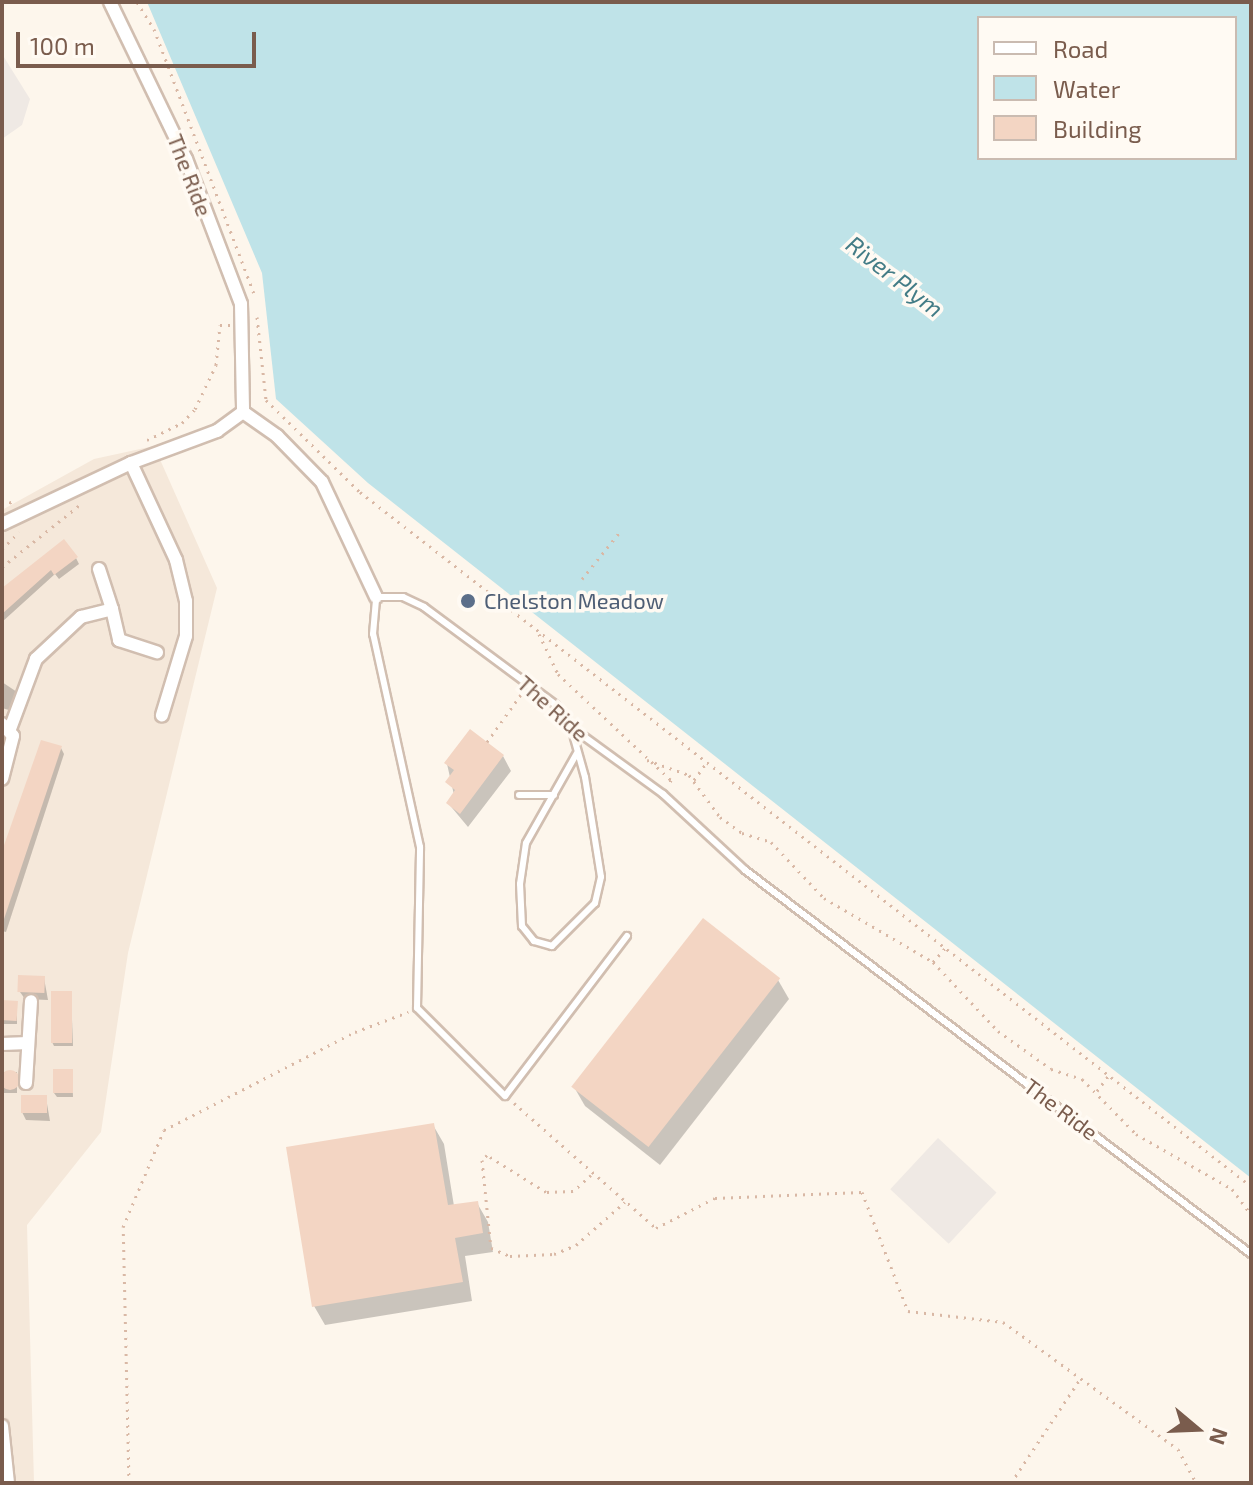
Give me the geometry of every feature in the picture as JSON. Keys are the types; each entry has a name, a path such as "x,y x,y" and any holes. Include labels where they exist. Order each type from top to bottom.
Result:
{"street":[{"name":"The Ride","path":"110,2 186,159 250,322 243,412"},
{"path":"2,524 131,463 217,431 243,412 277,436 322,482 376,597"},
{"path":"131,463 176,560 186,601 182,654 162,715"},
{"path":"99,569 119,640 157,652"},
{"path":"2,779 12,746 6,727 36,659 81,617 112,609"},
{"path":"26,1083 31,1001"},
{"path":"2,1044 28,1043"},
{"path":"2,1426 8,1483"}],"lane":[{"name":"The Ride","path":"376,597 403,597 424,607 529,684 556,705 571,727 663,794 745,870 1251,1254"},
{"path":"376,597 373,634 420,847 417,1008 505,1096 627,936"},
{"path":"571,727 577,753 601,877 595,903 552,946 534,941 522,926 520,884 526,843 577,753"},
{"path":"519,795 554,795"}],"path":[{"path":"137,2 154,29 254,300"},
{"path":"256,310 250,322 266,400 360,492 1251,1186"},
{"path":"133,446 189,416 209,388 220,325 250,322"},
{"path":"2,567 85,501"},
{"path":"43,516 48,528"},
{"path":"582,579 619,533"},
{"path":"538,630 558,674 671,780 663,794"},
{"path":"487,742 529,684"},
{"path":"647,760 694,780 720,817 742,833 771,842 824,898 933,962 1008,1039 1051,1069 1082,1079 1136,1134 1232,1189 1251,1214"},
{"path":"694,780 707,762"},
{"path":"933,962 945,948"},
{"path":"129,1483 123,1227 164,1130 355,1032 417,1008"},
{"path":"1095,1093 1109,1075"},
{"path":"505,1096 656,1228 715,1198 862,1192 908,1311 1003,1322 1178,1449 1196,1483"},
{"path":"591,1174 573,1191 546,1192 487,1155 482,1160 491,1248 510,1256 554,1254 576,1245 625,1202"},
{"path":"1232,1189 1240,1177"},
{"path":"1011,1483 1081,1378"}],"shaded area":[{"path":"2,54 30,99 22,125 2,139"},
{"path":"154,446 217,588 128,953 101,1132 27,1225 34,1483 2,1483 2,510 94,459"},
{"path":"938,1138 997,1193 949,1244 890,1189"}],"water":[{"name":"River Plym","path":"147,2 1251,2 1251,1178 368,483 276,399 262,273"}],"building":[{"path":"64,539 78,557 54,575 51,570 2,614 2,588"},
{"path":"470,729 504,755 460,814 446,803 455,790 445,782 454,770 444,763"},
{"path":"41,740 62,746 2,925 2,851"},
{"path":"703,918 780,978 648,1147 571,1087"},
{"path":"18,975 45,976 44,993 17,992"},
{"path":"51,991 72,991 72,1043 51,1043"},
{"path":"2,1000 18,1001 17,1021 2,1020"},
{"path":"53,1069 73,1069 73,1093 53,1093"},
{"path":"10,1070 17,1073 20,1080 17,1087 10,1090 3,1087 0,1080 3,1073"},
{"path":"21,1095 47,1095 47,1113 21,1113"},
{"path":"434,1123 448,1205 478,1201 483,1233 455,1238 463,1282 312,1307 286,1147"}],"place":[{"name":"Chelston Meadow","path":"468,601"}]}
